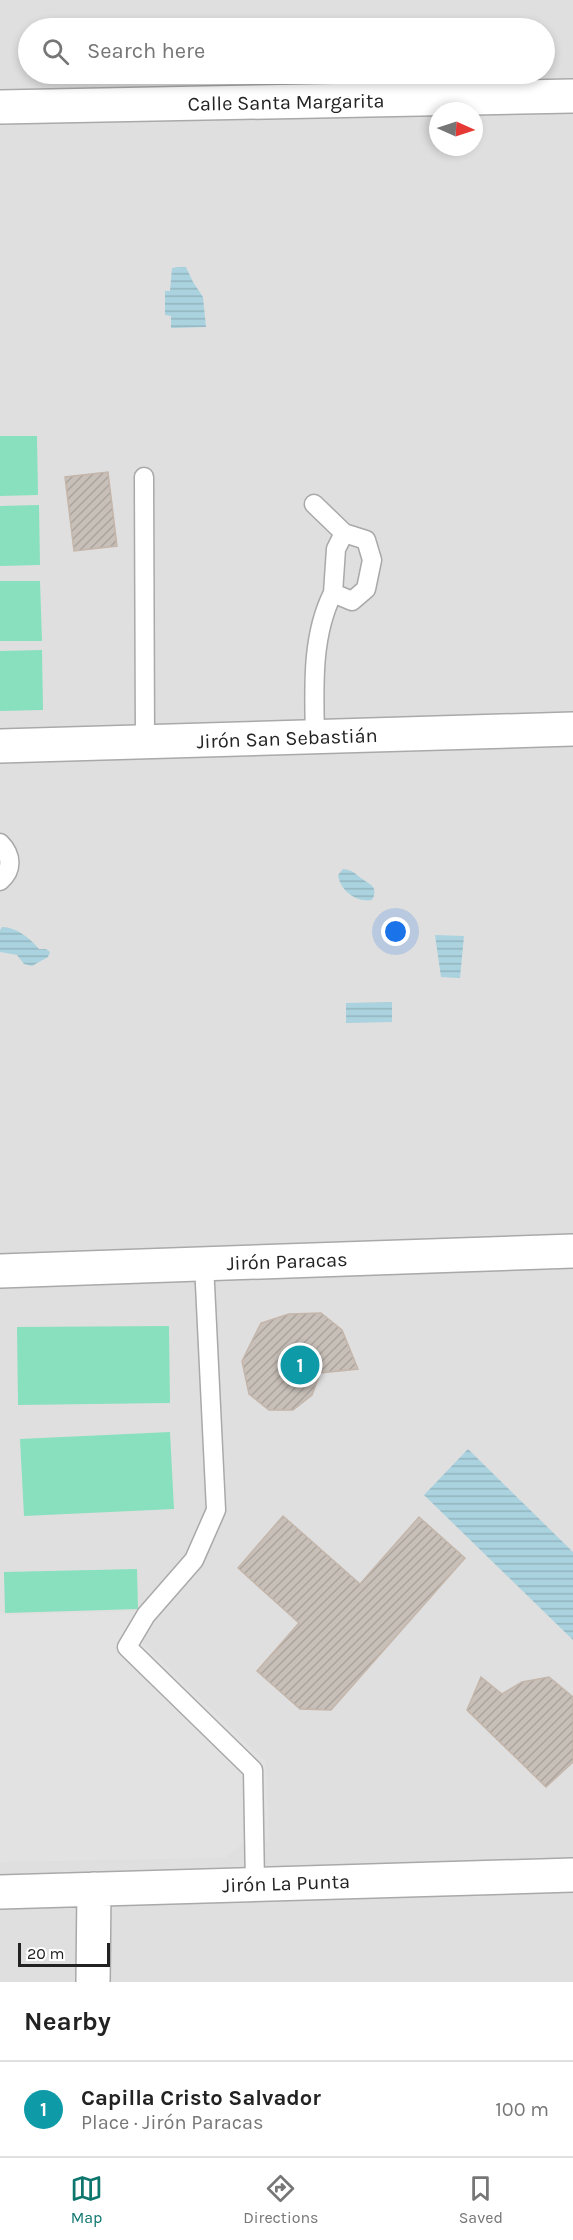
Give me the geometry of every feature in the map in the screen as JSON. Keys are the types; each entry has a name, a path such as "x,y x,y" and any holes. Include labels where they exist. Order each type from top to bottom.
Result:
{"street":[{"name":"Calle Santa Margarita","path":"0,108 573,96"},
{"name":"Jirón San Sebastián","path":"0,746 573,729"},
{"name":"Jirón Paracas","path":"0,1270 573,1251"},
{"name":"Jirón La Punta","path":"0,1892 573,1875"},
{"path":"93,1982 94,1890"}],"lane":[{"path":"144,477 145,742"},
{"path":"314,504 344,533 366,540 372,560 366,589 352,601 333,592"},
{"path":"315,737 314,706 318,632 323,611 333,592 336,549 344,533"},
{"path":"0,843 7,851 10,860 9,869 0,881"},
{"path":"204,1264 216,1510 194,1560 146,1615 127,1647 253,1770 255,1884"}],"shaded area":[{"path":"0,0 573,0 573,1982 0,1982"},
{"path":"137,1611 140,1641 266,1762 269,1841 243,1843 225,1858 0,1862 0,1615"}],"green space":[{"path":"0,436 37,436 38,495 0,496"},
{"path":"39,505 40,565 0,566 0,506"},
{"path":"0,581 40,581 42,641 0,641"},
{"path":"42,650 43,710 0,711 0,651"},
{"path":"169,1326 170,1403 18,1405 17,1327"},
{"path":"170,1432 174,1509 24,1516 20,1439"},
{"path":"137,1569 138,1609 5,1613 4,1572"}],"water":[{"path":"186,267 203,297 206,327 171,328 171,316 165,315 165,291 170,291 172,268"},
{"path":"343,869 353,872 372,886 374,895 372,900 360,899 345,890 338,875"},
{"path":"2,927 17,931 39,949 46,949 50,952 48,957 32,966 24,964 17,955 0,952"},
{"path":"435,935 464,936 460,978 441,977"},
{"path":"392,1002 392,1022 346,1023 346,1003"},
{"path":"468,1449 573,1552 573,1640 424,1495"}],"building":[{"path":"108,472 117,546 74,551 65,477"},
{"path":"321,1313 342,1330 358,1369 320,1373 312,1395 293,1410 269,1410 249,1394 242,1361 261,1323 289,1314"},
{"path":"283,1516 360,1584 419,1517 465,1558 331,1710 300,1709 257,1671 299,1623 238,1568"},
{"path":"481,1677 502,1694 522,1682 549,1677 573,1697 573,1762 546,1787 467,1710"}],"place":[{"name":"Capilla Cristo Salvador","path":"300,1365"}]}
